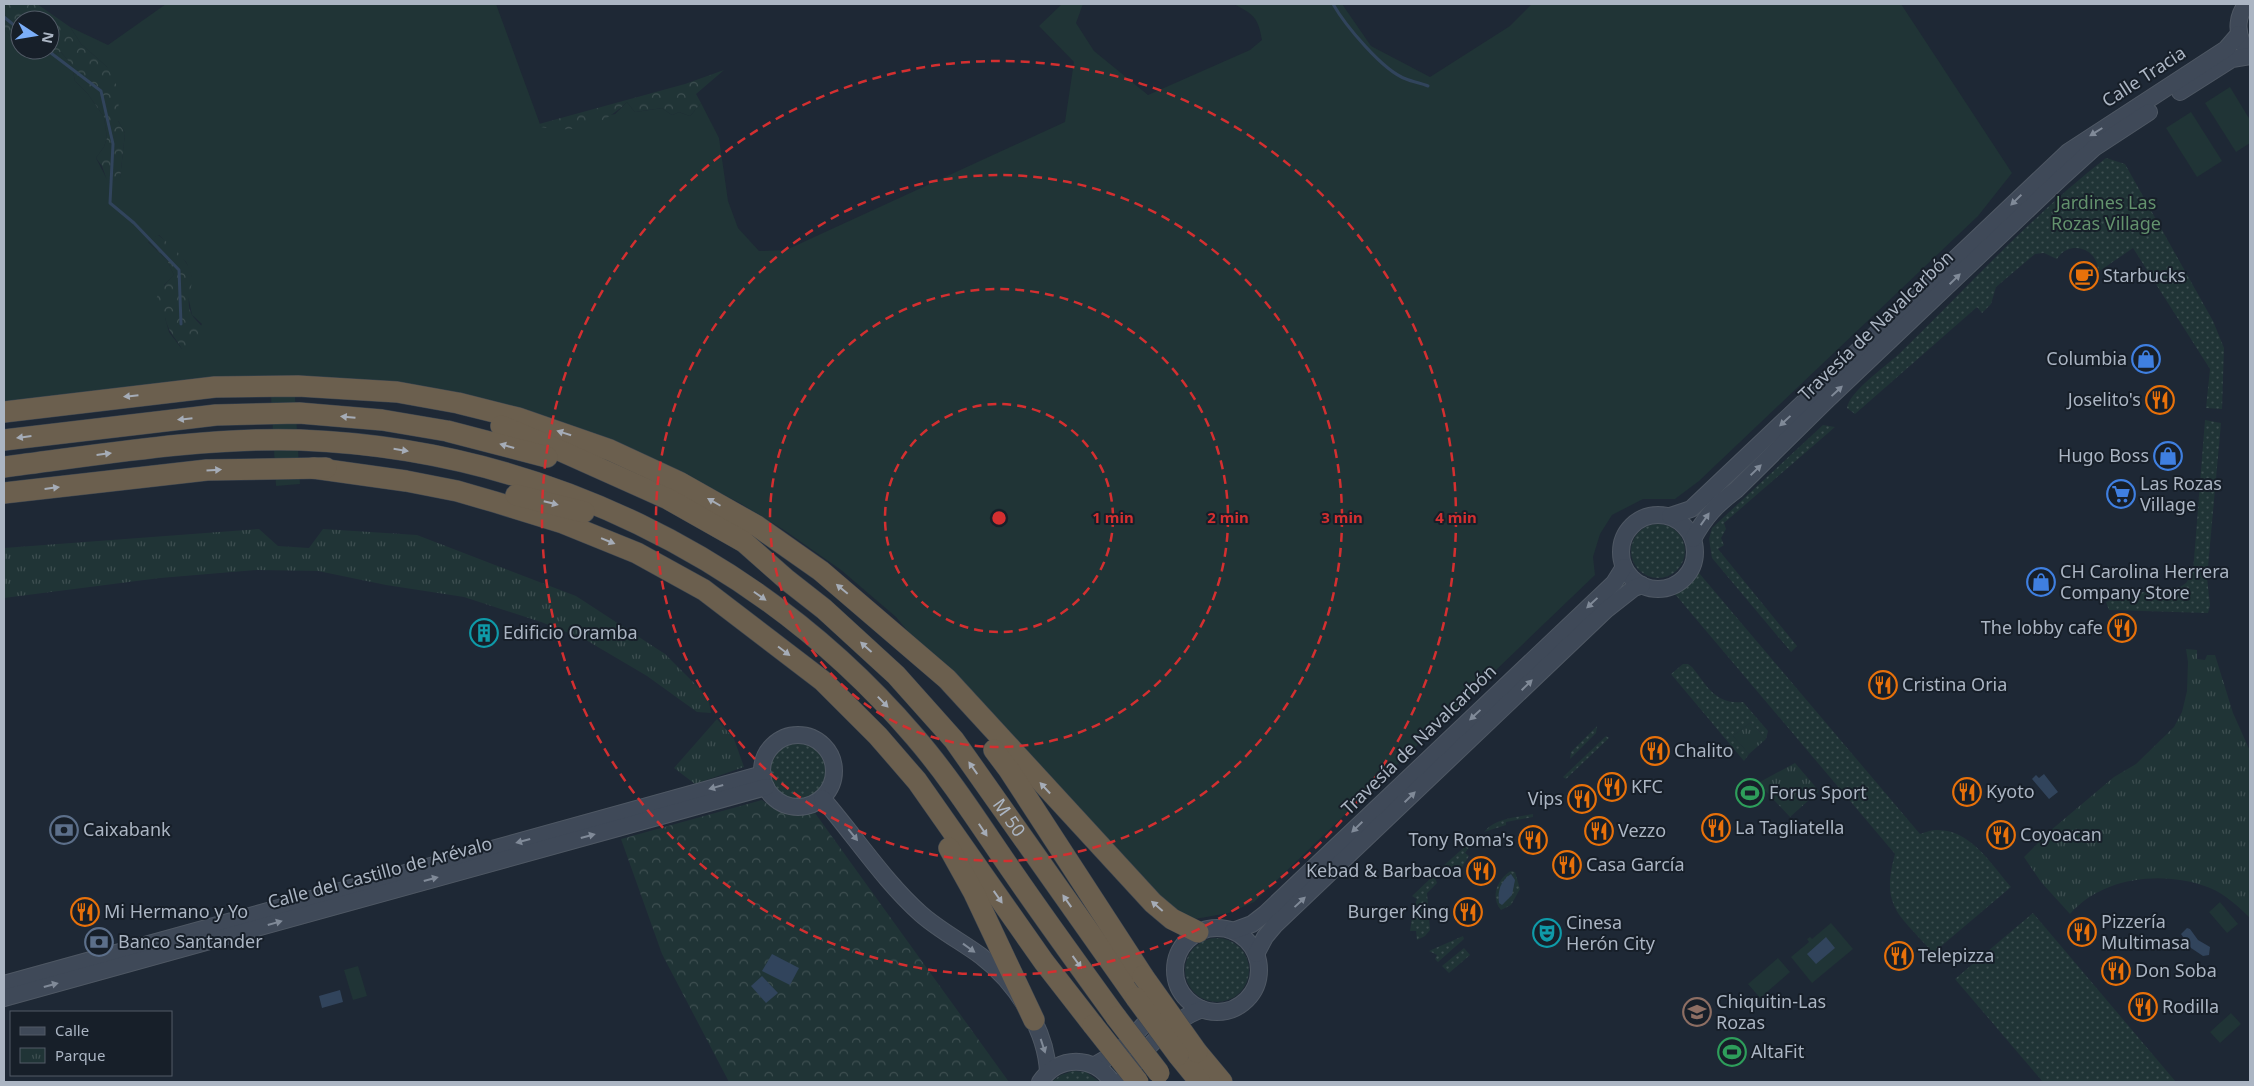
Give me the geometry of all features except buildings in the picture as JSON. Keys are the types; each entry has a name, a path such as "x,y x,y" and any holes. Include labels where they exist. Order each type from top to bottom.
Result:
{"highway":[{"path":"4,412 215,387 267,385 397,392 458,403 518,418 610,450 678,482 757,526 821,571 947,679 1153,903 1172,919 1198,932"},
{"path":"358,390 456,411 503,427 552,447 668,499 744,542 787,580"},
{"path":"4,440 216,415 269,412 382,420 447,431 549,458 599,476 664,506 730,543 787,580"},
{"path":"4,467 220,442 300,440 379,447 436,456 492,469 572,494 626,517 681,545 763,597 834,654 882,701 916,738 948,779 1029,896 1162,1078"},
{"path":"4,494 207,470 273,467 350,469 406,475 501,491 580,510 626,526 675,551 720,568"},
{"path":"307,468 406,481 457,491 563,523 636,553 704,590 808,669 878,736 917,781 1044,962 1138,1082"},
{"name":"M 50","path":"787,580 824,609 896,675 954,740 1136,998 1188,1053 1200,1082"},
{"path":"879,621 926,668 972,721 1010,770 1143,976 1188,1053 1222,1082"},
{"path":"837,695 909,786 944,838 974,893 1034,1020"}],"street":[{"path":"2247,4 2240,15 2239,34 2250,54"},
{"name":"Calle Tracia","path":"2068,152 2226,49 2239,34"},
{"name":"Calle Tracia","path":"2094,148 2232,59 2250,54"},
{"name":"Travesía de Navalcarbón","path":"1256,954 1265,937 1275,925 1606,610 1634,588 1642,585 1663,588 1674,585 1683,579 1694,560 1693,539 1705,517 1736,490 1827,400 2094,148"},
{"name":"Travesía de Navalcarbón","path":"1198,932 1215,928 1233,931 1252,924 1265,914 1614,583 1624,567 1621,556 1622,546 1631,527 1649,516 1670,516 1691,509 2068,152"},
{"path":"1670,516 1687,529 1693,539"},
{"path":"1624,567 1642,585"},
{"path":"790,736 806,736 817,740 825,748 832,762 833,779 829,789 822,798 807,805 791,806 781,803 772,796 764,781 763,762 775,744 790,736"},
{"name":"Calle del Castillo de Arévalo","path":"4,984 764,781"},
{"name":"Calle del Castillo de Arévalo","path":"4,998 764,781"},
{"path":"822,798 891,881 922,914 988,963 1011,986 1034,1020 1045,1050 1044,1077"},
{"path":"1198,932 1182,946 1178,955 1175,965 1177,984 1187,1000 1202,1009 1223,1012 1233,1009 1244,1002 1258,980 1259,967 1256,954 1243,937 1233,931"},
{"path":"1095,1065 1121,1050 1177,984"},
{"path":"1121,1082 1134,1064 1171,1025 1202,1009"},
{"path":"1044,1077 1067,1062 1078,1062 1095,1065 1112,1082"}],"green space":[{"path":"4,4 37,4 46,10 10,10 10,36 4,29"},
{"path":"166,4 496,4 541,127 615,114 627,102 635,112 662,108 672,115 679,112 690,116 701,103 719,138 728,201 738,228 759,251 786,250 1065,122 1074,62 1039,26 1062,4 1083,4 1076,23 1094,51 1148,95 1250,50 1262,40 1257,21 1251,14 1234,4 1342,4 1371,46 1430,77 1510,26 1532,4 1901,4 2012,173 1978,216 1699,481 1675,499 1643,499 1612,515 1600,534 1593,557 1595,575 1254,902 1229,913 1195,919 1185,927 947,679 896,617 841,570 784,530 738,502 660,463 585,432 294,379 300,484 276,486 270,378 4,403 4,29 10,36 10,60 60,60 61,52 72,65 75,81 88,94 104,117 107,138 104,147 96,158 109,183 120,178 125,133 118,121 107,67 81,44 70,27 108,45","holes":["159,235 186,262 192,278 188,296 192,315 202,324 182,349 169,332 165,317 164,285 174,275 167,260 148,242"]},
{"path":"60,20 70,27 81,44 107,67 119,90 118,121 125,133 120,179 108,183 102,166 96,158 104,147 107,138 104,117 88,94 75,81 72,65 61,52"},
{"path":"724,70 696,94 701,103 690,116 679,112 672,115 662,108 635,112 627,102 608,117 588,126 554,129 541,127 539,124 685,84"},
{"path":"2230,87 2250,120 2250,143 2236,152 2205,103"},
{"path":"2191,112 2222,161 2197,177 2166,128"},
{"name":"Jardines Las Rozas Village","path":"2106,158 2125,164 2213,321 2224,348 2222,409 2206,408 2210,369 2133,248 2098,272 2094,257 2082,249 2069,249 2057,259 2044,253 2035,254 1996,287 1991,304 1982,313 1977,307 1855,414 1847,408 1854,394 1899,354 2025,228 2078,180"},
{"path":"158,235 179,253 190,271 192,281 189,299 190,309 205,334 193,346 182,349 170,331 165,317 153,312 155,301 160,292 174,275 167,260 148,241"},
{"path":"2205,420 2221,423 2207,578 2210,605 2208,613 2109,610 2106,602 2136,593 2180,587 2186,583 2193,572"},
{"path":"1823,425 1835,427 1724,523 1726,529 1721,538 1724,545 1718,549 1797,646 1791,652 1712,558 1709,539 1712,528"},
{"path":"1658,524 1668,526 1677,532 1683,541 1685,551 1683,561 1677,570 1668,576 1658,578 1648,576 1639,570 1633,561 1631,551 1633,541 1639,532 1648,526"},
{"path":"259,529 278,546 309,548 323,529 417,535 576,596 665,654 708,697 711,713 697,712 647,676 586,640 541,622 464,597 386,585 318,571 257,570 160,578 4,598 4,548"},
{"path":"1699,573 1920,834 1935,830 1959,835 1979,849 2011,887 1933,953 1896,910 1890,887 1895,854 1674,593"},
{"path":"2186,649 2197,650 2197,659 2205,660 2207,655 2215,655 2233,713 2250,751 2250,918 2226,897 2210,888 2192,882 2155,878 2117,884 2099,891 2070,914 2041,882 2024,857 2050,831 2114,777 2136,764 2174,727 2182,712 2187,691 2188,662"},
{"path":"1683,664 1688,664 1692,667 1713,693 1719,697 1734,702 1743,702 1768,731 1766,739 1751,722 1733,736 1749,754 1744,761 1671,674"},
{"path":"717,719 734,739 744,767 695,784 674,768"},
{"path":"1751,722 1766,739 1749,754 1733,736"},
{"path":"1597,726 1596,733 1570,759 1571,752"},
{"path":"1606,736 1609,738 1566,779 1563,777"},
{"path":"792,739 804,739 820,748 827,758 829,770 827,782 820,792 804,801 792,801 781,796 772,787 767,776 767,764 772,753 781,744"},
{"path":"1795,763 1819,791 1790,817 1758,783"},
{"path":"762,800 775,809 787,814 815,813 1009,1082 729,1082 662,954 621,839"},
{"path":"1533,814 1533,817 1506,822 1506,825 1484,832 1500,821"},
{"path":"1468,844 1470,846 1465,853 1469,856 1461,869 1457,868 1454,876 1443,871 1443,866"},
{"path":"1511,871 1515,872 1520,889 1511,905 1501,910 1496,900 1497,889 1502,879"},
{"path":"1431,878 1435,878 1437,883 1427,893 1430,930 1425,936 1417,940 1416,931 1410,931 1417,899 1412,896"},
{"path":"2220,902 2238,924 2227,933 2209,912"},
{"path":"2033,913 2176,1082 2043,1082 1955,979"},
{"path":"1831,923 1853,949 1812,983 1791,957 1809,942 1807,939 1810,937 1812,939"},
{"path":"1463,936 1464,939 1438,962 1435,959 1437,955 1429,951"},
{"path":"1211,938 1223,938 1240,947 1247,958 1249,970 1247,982 1240,993 1223,1002 1211,1002 1199,997 1190,988 1185,976 1185,964 1190,952 1199,943"},
{"path":"1464,948 1470,955 1449,973 1442,966"},
{"path":"1778,958 1790,972 1760,998 1748,984"},
{"path":"358,966 367,996 353,1000 344,970"},
{"path":"2231,1013 2241,1024 2220,1043 2210,1032"},
{"path":"1073,1071 1086,1072 1100,1082 1051,1082 1061,1075"}],"water":[{"path":"2044,774 2058,792 2049,799 2032,779 2036,775 2039,778"},
{"path":"1511,874 1515,880 1512,895 1502,905 1499,903 1499,890 1505,879"},
{"path":"2187,928 2190,929 2198,940 2210,947 2209,955 2203,956 2191,948 2181,934"},
{"path":"1826,937 1835,948 1816,964 1807,954"},
{"path":"772,954 799,968 790,985 762,971"},
{"path":"762,976 778,993 766,1003 751,986"},
{"path":"340,990 343,1002 322,1008 319,996"}],"waterway":[{"path":"1333,4 1355,35 1387,67 1406,79 1428,86"},
{"path":"4,17 10,22"},
{"path":"60,60 101,91 113,144 110,203 134,223 179,270 181,324"}],"place":[{"name":"Starbucks","path":"2084,276"},
{"name":"Columbia","path":"2146,359"},
{"name":"Joselito's","path":"2160,400"},
{"name":"Hugo Boss","path":"2168,456"},
{"name":"Las Rozas Village","path":"2121,494"},
{"name":"CH Carolina Herrera Company Store","path":"2041,582"},
{"name":"The lobby cafe","path":"2122,628"},
{"name":"Edificio Oramba","path":"484,633"},
{"name":"Cristina Oria","path":"1883,685"},
{"name":"Chalito","path":"1655,751"},
{"name":"KFC","path":"1612,787"},
{"name":"Kyoto","path":"1967,792"},
{"name":"Forus Sport","path":"1750,793"},
{"name":"Vips","path":"1582,799"},
{"name":"La Tagliatella","path":"1716,828"},
{"name":"Caixabank","path":"64,830"},
{"name":"Vezzo","path":"1599,831"},
{"name":"Coyoacan","path":"2001,835"},
{"name":"Tony Roma's","path":"1533,840"},
{"name":"Casa García","path":"1567,865"},
{"name":"Kebad & Barbacoa","path":"1481,871"},
{"name":"Mi Hermano y Yo","path":"85,912"},
{"name":"Burger King","path":"1468,912"},
{"name":"Pizzería Multimasa","path":"2082,932"},
{"name":"Cinesa Herón City","path":"1547,933"},
{"name":"Banco Santander","path":"99,942"},
{"name":"Telepizza","path":"1899,956"},
{"name":"Don Soba","path":"2116,971"},
{"name":"Rodilla","path":"2143,1007"},
{"name":"Chiquitin-Las Rozas","path":"1697,1012"},
{"name":"AltaFit","path":"1732,1052"}]}
